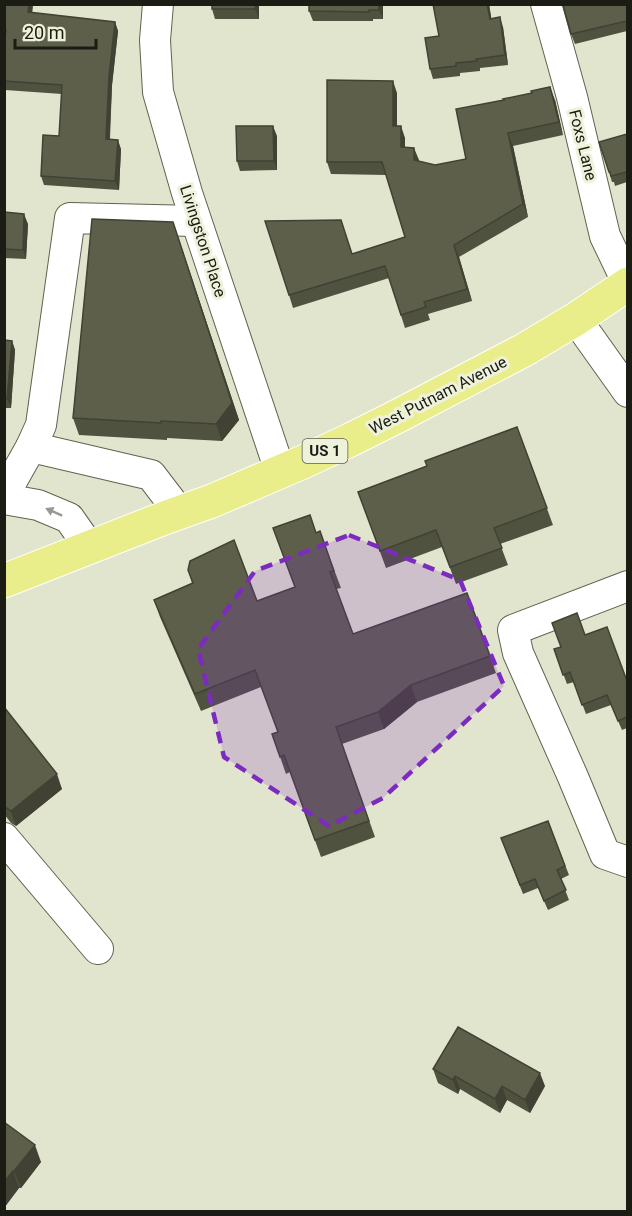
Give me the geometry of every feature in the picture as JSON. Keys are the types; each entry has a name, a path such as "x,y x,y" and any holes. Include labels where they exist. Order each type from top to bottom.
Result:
{"main road":[{"name":"West Putnam Avenue","path":"4,581 212,501 312,458 407,412 524,350 576,319 627,284"}],"street":[{"name":"Livingston Place","path":"158,4 155,40 158,92 196,221 280,471"},
{"name":"Foxs Lane","path":"546,4 572,97 605,236 627,284"},
{"path":"90,548 69,518 38,505 4,497 41,425 70,218 196,221"},
{"path":"576,319 627,392"},
{"path":"31,447 151,476 180,513"},
{"path":"627,586 513,630 518,653 605,854 627,861"},
{"path":"4,838 99,949"}],"highlighted area":[{"path":"349,535 460,580 504,686 383,798 329,826 224,757 198,649 255,571"}],"building":[{"path":"4,4 29,4 28,12 115,22 109,76 106,139 118,140 115,181 41,176 43,135 59,136 62,85 4,81 6,30 4,29"},
{"path":"212,4 255,4 255,9 212,9"},
{"path":"309,4 379,4 379,10 369,10 369,12 309,11"},
{"path":"433,4 487,4 490,19 500,17 505,55 456,63 456,66 430,69 425,38 439,36"},
{"path":"627,4 627,21 571,34 563,5"},
{"path":"327,80 393,81 393,126 401,126 401,147 414,148 414,160 435,165 466,159 456,109 504,100 550,87 559,122 508,133 523,204 454,245 467,289 424,302 426,307 401,315 385,266 289,295 265,221 341,220 352,254 405,237 382,162 327,162"},
{"path":"236,126 273,126 274,161 237,161"},
{"path":"627,134 627,172 611,176 599,142"},
{"path":"4,212 24,214 23,250 4,249"},
{"path":"92,219 173,222 232,403 216,424 73,418"},
{"path":"4,340 12,341 7,399 4,398"},
{"path":"517,427 547,508 494,528 502,548 450,567 436,530 380,551 358,492 427,466 425,461"},
{"path":"310,515 316,533 320,531 334,571 330,572 353,634 467,593 490,656 411,685 378,712 336,727 369,821 315,840 284,755 280,757 272,734 278,732 255,670 195,694 154,600 193,583 188,570 190,561 234,540 257,601 295,587 273,528"},
{"path":"577,613 585,635 607,627 627,681 627,717 618,721 607,695 582,705 570,672 563,675 554,649 561,647 552,623"},
{"path":"4,707 57,774 11,811 4,806"},
{"path":"548,821 565,866 557,870 566,890 544,901 535,879 520,885 501,838"},
{"path":"458,1027 540,1073 525,1100 502,1086 495,1099 455,1076 453,1080 433,1069"},
{"path":"4,1122 35,1145 4,1182"}]}
